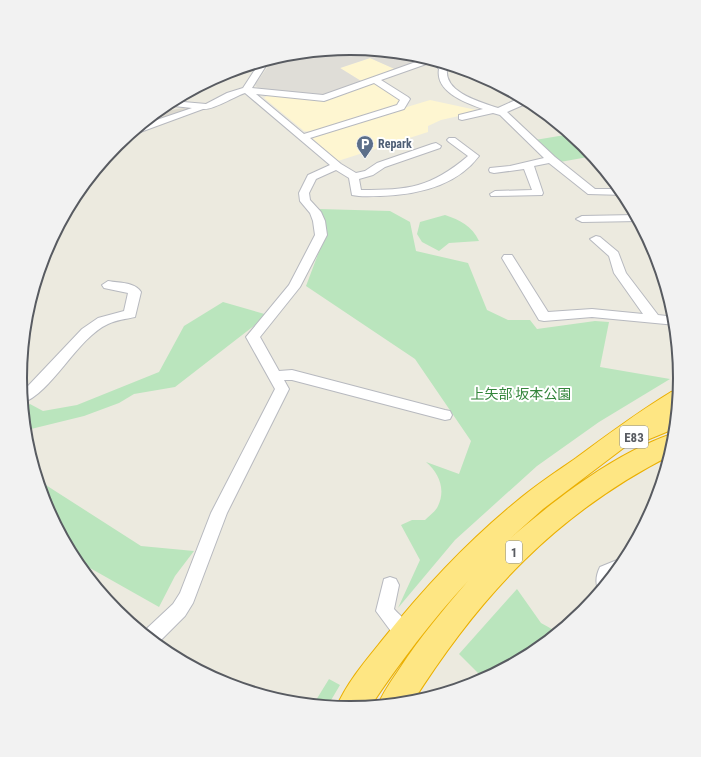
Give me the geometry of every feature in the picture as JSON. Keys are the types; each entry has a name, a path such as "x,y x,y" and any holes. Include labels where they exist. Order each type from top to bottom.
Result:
{"highway":[{"name":"1","path":"356,702 377,670 421,613 473,556 516,516 558,482 592,459 643,420 673,402"},
{"name":"E83","path":"592,459 671,421"},
{"name":"1","path":"397,698 446,626 495,569 542,526 583,495 639,458 667,446"}],"street":[{"path":"148,127 207,107 230,95 246,90 324,98 423,63"},
{"path":"246,90 260,68"},
{"path":"443,69 442,75 449,88 477,104 498,110 551,159 592,192"},
{"path":"303,137 401,107 405,98 375,80"},
{"path":"246,90 337,166 354,177 369,173 381,165 436,146"},
{"path":"181,103 207,107"},
{"path":"462,117 498,110 520,103"},
{"path":"354,177 356,193 415,191 430,187 447,179 474,156 452,140"},
{"path":"494,170 551,159"},
{"path":"495,194 538,193 528,164"},
{"path":"154,635 179,610 187,597 219,513 282,389 252,337 294,287 321,235 320,221 315,212 305,201 304,193 309,182 312,177 337,166"},
{"path":"579,197 592,192 614,192"},
{"path":"582,218 632,218"},
{"path":"596,239 614,255 620,273 654,319"},
{"path":"508,258 544,317 592,313 669,320"},
{"path":"28,393 38,385 87,332 102,321 130,314 135,292 129,288 108,284"},
{"path":"274,376 292,375 445,415"},
{"path":"390,585 385,611 399,628 406,633"}],"shaded area":[{"path":"350,55 393,58 418,62 397,70 370,58 340,68 361,81 326,94 317,95 259,89 255,85 269,66 308,58"},
{"path":"370,58 397,70 361,81 340,68"},
{"path":"372,83 381,85 400,98 401,101 399,105 311,132 304,131 264,98 269,94 324,101"},
{"path":"430,100 481,111 441,120 428,126 428,132 338,161 313,139 315,135"},
{"path":"183,108 191,109 154,122 171,110"}],"green space":[{"path":"564,135 586,157 560,162 535,140"},
{"name":"上矢部 坂本公園","path":"319,209 390,211 410,222 416,251 468,263 487,310 508,320 530,320 537,329 595,321 609,322 600,367 670,379 599,422 537,466 455,540 398,608 420,560 401,525 412,520 425,520 436,510 440,500 441,488 438,476 426,462 459,474 471,441 415,359 306,286 326,233 325,220"},
{"path":"445,215 465,224 473,231 479,241 449,243 439,251 422,242 417,234 420,222"},
{"path":"223,302 268,315 175,387 134,394 119,403 84,416 31,429 28,405 30,404 43,411 77,405 159,372 184,326"},
{"path":"45,484 141,546 194,551 175,576 159,607 88,567 60,522"},
{"path":"517,589 541,623 554,630 512,659 480,675 459,654"},
{"path":"329,679 340,685 331,701 316,700"}],"place":[{"name":"Repark","path":"365,159"}]}
